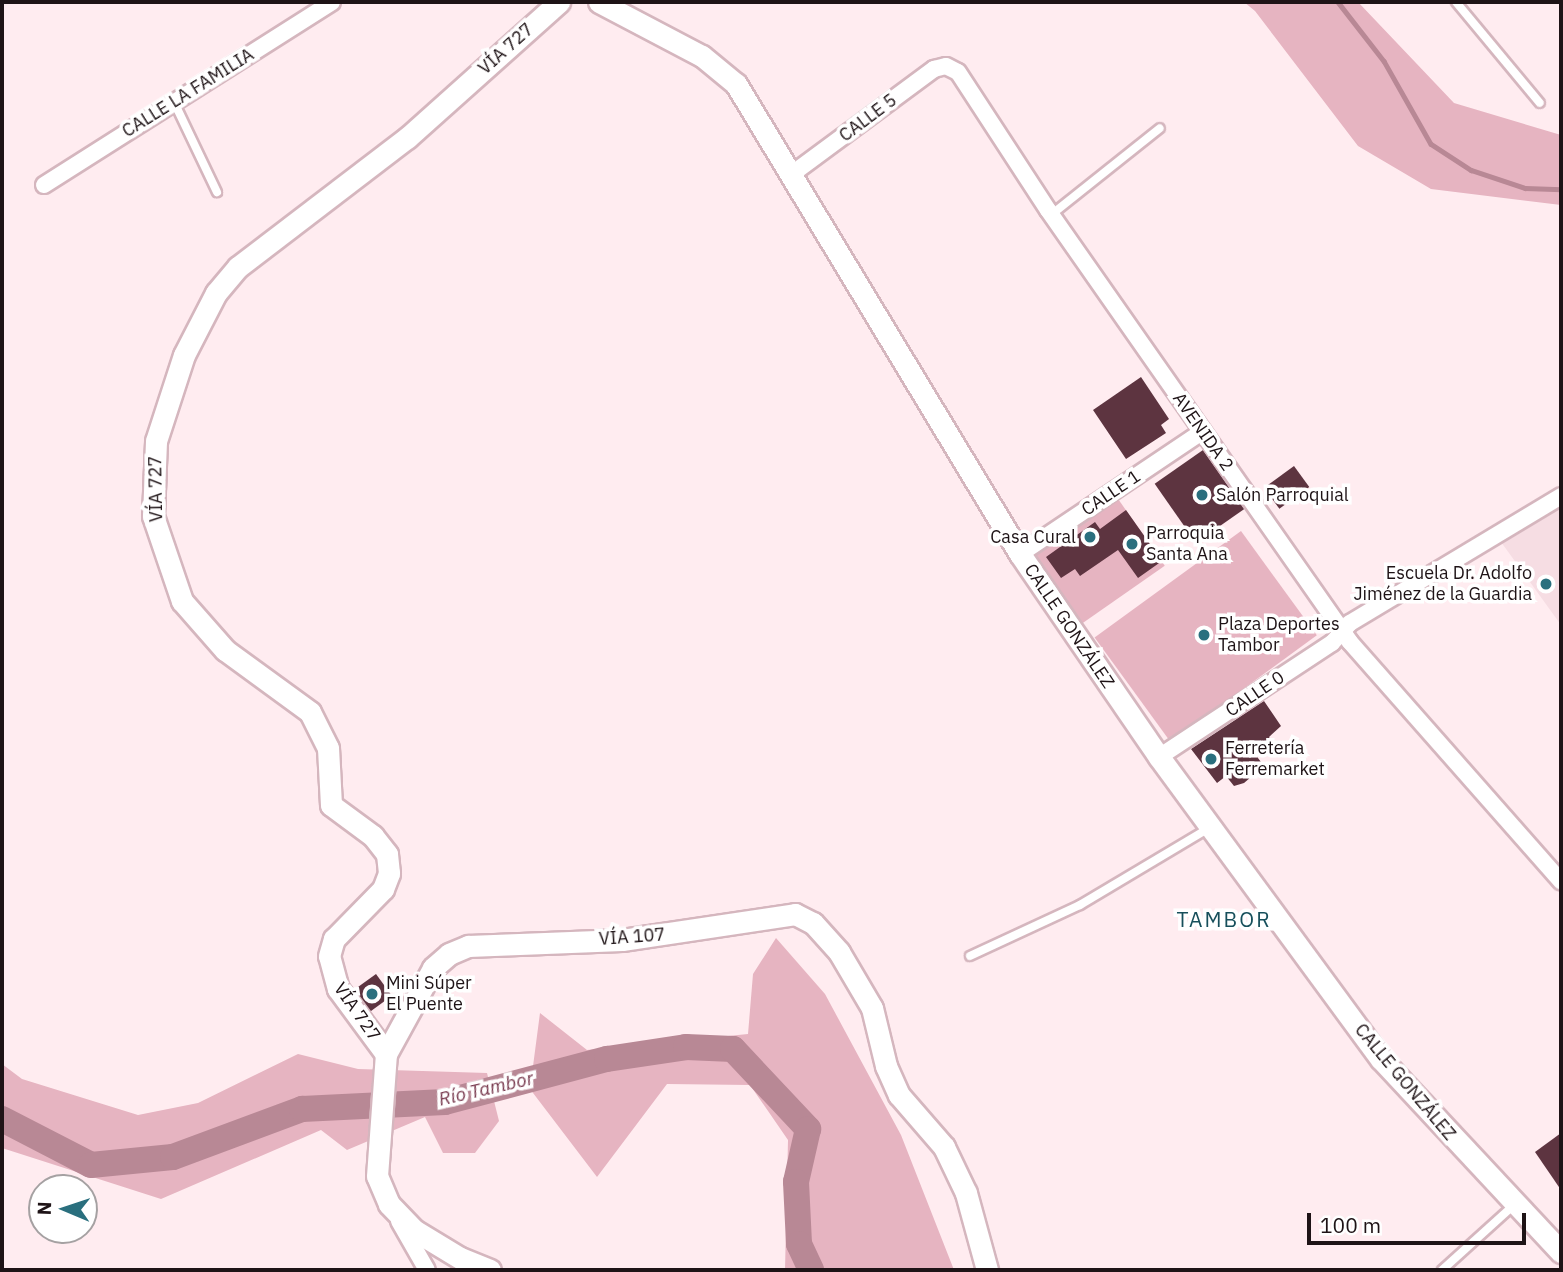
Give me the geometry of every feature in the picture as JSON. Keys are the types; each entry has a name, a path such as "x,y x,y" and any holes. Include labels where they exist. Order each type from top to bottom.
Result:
{"street":[{"name":"CALLE LA FAMILIA","path":"44,185 332,2"},
{"name":"VÍA 727","path":"386,1054 338,989 329,956 334,939 383,889 389,873 387,854 373,836 331,805 328,748 310,712 225,650 181,601 153,516 156,441 184,355 216,293 238,267 407,138 559,2"},
{"name":"CALLE GONZÁLEZ","path":"612,4 702,56 736,84 792,174 828,243 1020,554 1160,757 1381,1059 1561,1252"},
{"name":"CALLE 5","path":"792,174 934,68 946,66"},
{"name":"AVENIDA 2","path":"946,66 958,72 1051,215 1343,632 1561,881"},
{"name":"CALLE 1","path":"1020,554 1203,431"},
{"name":"CALLE 0","path":"1160,757 1343,632 1350,623 1561,496"},
{"name":"VÍA 107","path":"490,1270 435,1244 389,1205 377,1175 376,1145 386,1054 433,968 449,954 468,946 622,940 795,914 813,923 839,953 872,1008 886,1066 899,1096 944,1147 966,1193 987,1270"},
{"path":"389,1205 427,1270"}],"lane":[{"path":"1456,2 1540,103"},
{"path":"173,102 217,192"},
{"path":"1051,215 1160,128"},
{"path":"970,956 1080,905 1212,827"},
{"path":"1442,1270 1515,1204"}],"shaded area":[{"path":"1244,2 1358,2 1454,103 1561,135 1561,205 1431,189 1358,146 1255,11"},
{"path":"1116,496 1165,566 1080,625 1031,556"},
{"name":"Escuela Dr. Adolfo Jiménez de la Guardia","path":"1561,507 1561,625 1501,542"},
{"name":"Plaza Deportes Tambor","path":"1241,531 1317,635 1170,742 1095,637"},
{"path":"776,938 825,994 901,1135 954,1270 785,1270 788,1140 750,1085 667,1084 597,1177 530,1089 540,1013 587,1050 748,1034 753,974"},
{"path":"298,1054 358,1069 487,1073 499,1121 475,1153 443,1153 425,1117 347,1150 321,1130 161,1199 98,1179 98,1174 83,1174 2,1148 2,1064 22,1079 138,1115 198,1103"}],"building":[{"path":"1141,377 1169,419 1161,425 1166,433 1126,459 1093,410"},
{"name":"Salón Parroquial","path":"1203,450 1244,509 1196,543 1155,484"},
{"path":"1294,466 1309,487 1279,509 1264,488"},
{"path":"1126,510 1162,561 1138,578 1118,550 1080,576 1075,569 1061,578 1046,557 1095,522 1100,529"},
{"path":"1264,701 1281,726 1269,737 1272,742 1255,754 1264,766 1244,783 1234,786 1226,776 1217,783 1191,749"},
{"name":"Mini Súper El Puente","path":"376,974 392,996 370,1012 354,990"},
{"path":"1561,1133 1561,1190 1535,1152"}],"waterway":[{"path":"1338,2 1384,61 1431,144 1471,170 1525,188 1561,189"},
{"name":"Río Tambor","path":"2,1119 91,1165 173,1157 302,1109 445,1102 607,1059 686,1047 733,1049 808,1129 796,1182 799,1244 811,1270"}],"place":[{"name":"Salón Parroquial","path":"1202,495"},
{"name":"Casa Cural","path":"1090,537"},
{"name":"Parroquia Santa Ana","path":"1132,544"},
{"name":"Escuela Dr. Adolfo Jiménez de la Guardia","path":"1546,584"},
{"name":"Plaza Deportes Tambor","path":"1204,635"},
{"name":"Ferretería Ferremarket","path":"1211,759"},
{"name":"Mini Súper El Puente","path":"372,994"}],"district":[{"name":"TAMBOR","path":"1224,919"}]}
